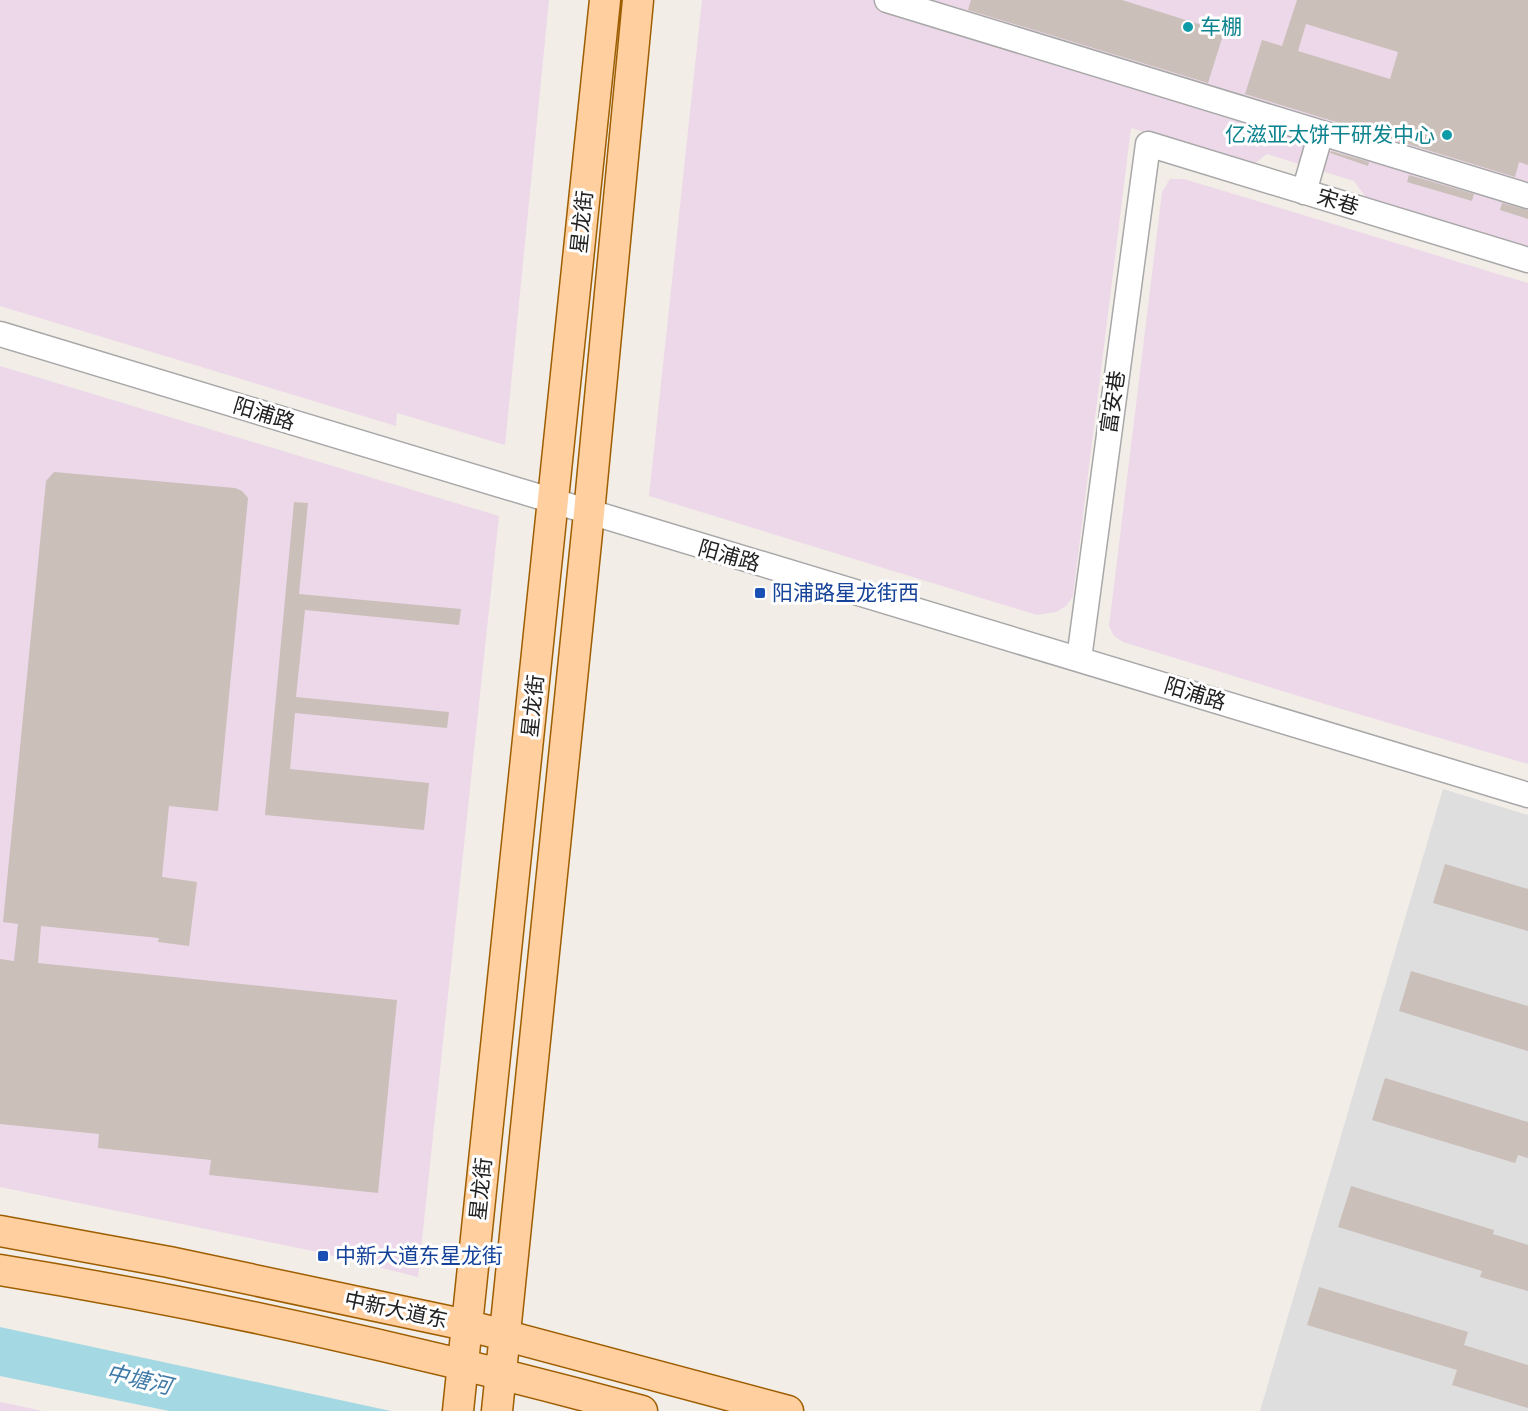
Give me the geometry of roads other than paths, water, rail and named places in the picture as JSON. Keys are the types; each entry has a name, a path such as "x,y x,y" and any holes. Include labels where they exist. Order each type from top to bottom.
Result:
{"main road":[{"name":"星龙街","path":"458,1411 605,0"},
{"name":"星龙街","path":"498,1411 589,513 638,0"},
{"name":"中新大道东","path":"0,1231 169,1262 466,1325 788,1411"},
{"name":"中新大道东","path":"0,1270 295,1326 464,1364 642,1411"}],"street":[{"path":"887,0 1528,196"},
{"path":"1304,192 1321,132"},
{"name":"宋巷","path":"1148,144 1528,260"},
{"name":"富安巷","path":"1079,659 1148,144"},
{"name":"阳浦路","path":"0,334 1528,795"}],"water":[{"name":"中塘河","path":"0,1327 391,1411 169,1411 0,1376"}],"place":[{"name":"车棚","path":"1188,27"},
{"name":"亿滋亚太饼干研发中心","path":"1447,135"},
{"name":"阳浦路星龙街西","path":"760,593"},
{"name":"中新大道东星龙街","path":"323,1256"}]}
